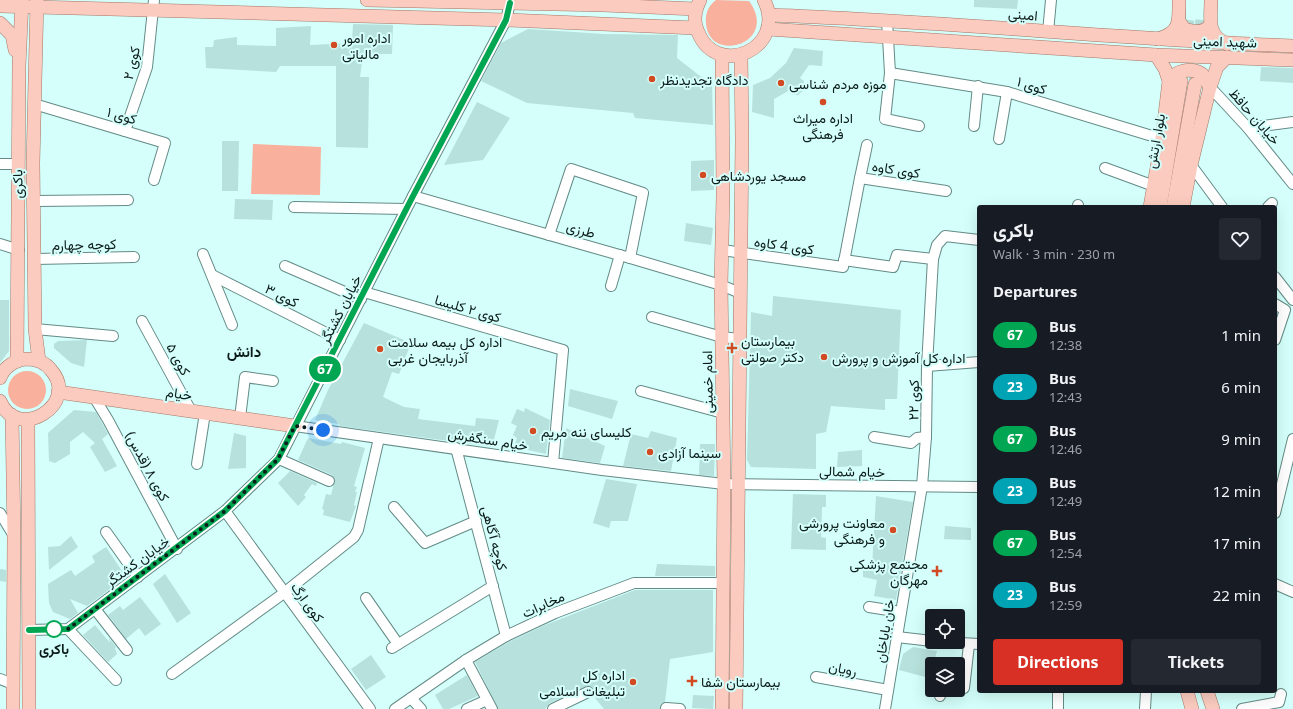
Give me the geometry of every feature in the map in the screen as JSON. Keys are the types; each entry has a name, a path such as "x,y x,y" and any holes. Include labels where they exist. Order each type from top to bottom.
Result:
{"main road":[{"path":"367,0 510,3 603,2 698,5 696,28 705,45 722,55 741,55 758,45 768,29 769,15 764,0"},
{"path":"1179,0 1184,29 1202,32 1206,23 1211,0"},
{"path":"1157,40 1171,34 1183,20 1188,0"},
{"path":"1202,0 1206,23 1215,37 1227,44"},
{"path":"0,6 22,3 154,5 696,28"},
{"name":"باکری","path":"17,361 19,250 19,66 22,3"},
{"name":"باکری","path":"37,3 33,164 35,329 39,361"},
{"name":"امینی","path":"769,15 887,20 1227,44"},
{"path":"0,23 12,35 19,66"},
{"path":"768,29 1156,55 1175,81"},
{"name":"شهید امینی","path":"1227,44 1293,46"},
{"name":"امام خمینی","path":"722,55 721,286 724,484 722,709"},
{"path":"736,709 741,253 741,55"},
{"name":"شهید امینی","path":"1156,55 1293,60"},
{"path":"1183,205 1191,165 1210,87 1217,67 1227,58"},
{"path":"1150,205 1162,139 1177,73 1190,70 1202,74 1210,87"},
{"name":"بلوار ارتش","path":"1160,205 1175,81"},
{"name":"بلوار ارتش","path":"1173,205 1195,84"},
{"path":"19,164 33,164"},
{"path":"0,378 5,369 17,361 32,359 39,361 51,370 58,384 58,392 52,407 45,414 37,418 28,420 12,415 5,410 0,401"},
{"name":"خیام","path":"58,392 295,426"},
{"path":"12,415 14,536 13,709"},
{"path":"28,420 29,709"},
{"path":"1188,693 1192,709"},
{"path":"1209,693 1213,709"}],"street":[{"path":"1048,32 1051,0"},
{"name":"خیابان کشتگر","path":"68,629 138,576 177,549 225,511 278,459 406,209 506,20 510,3"},
{"name":"کوی ۲","path":"125,131 147,67 154,5"},
{"path":"887,20 890,73 885,119 919,126"},
{"name":"کوی ۱","path":"890,73 978,86 1007,92 1162,139"},
{"path":"974,126 978,86"},
{"name":"خیابان حافظ","path":"1210,87 1248,128 1293,184"},
{"path":"999,139 1007,92"},
{"name":"کوی ۱","path":"34,104 165,143 154,180"},
{"path":"1248,128 1293,122"},
{"path":"860,178 867,144"},
{"path":"0,164 19,164"},
{"path":"1191,165 1221,205"},
{"path":"1105,168 1154,186"},
{"path":"549,235 571,169 643,193 625,256 611,286"},
{"name":"کوی کاوه","path":"844,263 860,178 946,191"},
{"name":"طرزی","path":"413,196 625,256 740,293"},
{"path":"34,201 128,200"},
{"path":"294,207 406,209"},
{"path":"927,366 933,259 937,245 945,236 977,240"},
{"path":"0,244 19,250"},
{"name":"کوی 4 کاوه","path":"722,250 893,267 897,255 933,259"},
{"path":"202,254 232,325"},
{"name":"کوچه چهارم","path":"35,259 134,257"},
{"path":"285,266 363,295"},
{"name":"کوی ۳","path":"212,275 340,340"},
{"path":"1277,280 1293,300"},
{"name":"کوی ۲ کلیسا","path":"363,295 563,350 553,463"},
{"path":"1277,305 1285,310 1277,334"},
{"path":"652,317 722,337 739,339"},
{"name":"کوی ۵","path":"142,321 191,411"},
{"path":"35,329 113,336"},
{"name":"کوی ۲۲","path":"922,486 926,437 927,366 977,362"},
{"path":"240,418 245,377 273,381"},
{"path":"642,391 723,413"},
{"name":"کوی ۸ (قدس)","path":"94,397 108,420 177,549"},
{"path":"197,464 205,413"},
{"name":"خیام سنگفرش","path":"295,426 553,463 724,484"},
{"path":"874,437 911,443 917,438 926,437"},
{"path":"172,674 284,593 348,544 358,530 379,438"},
{"path":"1277,506 1293,439"},
{"name":"کوچه آگاهی","path":"456,448 506,636"},
{"path":"278,459 329,481"},
{"name":"خیام شمالی","path":"724,484 977,487"},
{"name":"خان باباخان","path":"885,709 922,486"},
{"path":"394,507 425,543 476,521"},
{"name":"کوی ارگ","path":"225,511 370,709"},
{"path":"0,512 14,536"},
{"path":"106,532 138,576"},
{"name":"مخابرات","path":"395,709 466,660 506,636 555,613 634,583 722,583"},
{"path":"1277,585 1293,592"},
{"path":"366,598 395,646 493,586"},
{"path":"869,607 901,612"},
{"path":"96,609 127,650"},
{"path":"29,630 68,629 116,680"},
{"path":"897,637 925,640"},
{"path":"965,684 974,645"},
{"path":"466,660 489,704 467,709"},
{"name":"رویان","path":"816,677 888,690"},
{"path":"0,680 13,684"},
{"path":"553,709 588,692"},
{"path":"1058,693 1058,709"},
{"path":"1145,709 1146,693"},
{"path":"1242,709 1279,702 1281,694"},
{"path":"411,698 421,709"},
{"path":"666,708 680,709"}],"shaded area":[{"path":"716,0 749,1 756,16 756,28 750,38 741,44 730,46 719,44 710,37 706,24 706,17 709,8"},
{"path":"253,144 321,147 320,195 251,194"},
{"path":"27,371 37,374 43,380 46,390 43,400 37,406 27,409 17,406 11,400 8,390 11,380 17,374"}],"building":[{"path":"974,0 1018,0 1017,9 974,7"},
{"path":"353,24 393,25 392,54 363,54 360,77 369,77 368,148 336,147 336,66 280,66 276,72 206,68 205,47 213,47 214,40 237,37 237,45 276,46 276,28 311,26 310,45 352,43"},
{"path":"528,29 604,34 678,35 677,58 700,76 712,82 713,125 635,118 633,113 527,103 481,81 501,43"},
{"name":"موزه مردم شناسی","path":"794,48 823,51 822,66 809,65 800,78 804,81 803,85 805,89 798,95 791,94 788,91 774,99 774,118 752,112 753,85 770,78 786,63"},
{"path":"1261,67 1293,68 1293,83 1260,81"},
{"path":"477,102 510,118 483,160 444,165"},
{"path":"222,141 239,141 238,191 222,191"},
{"name":"مسجد یوردشاهی","path":"714,160 714,190 691,191 691,161"},
{"path":"235,199 273,200 272,220 234,219"},
{"path":"686,223 713,228 711,245 684,241"},
{"name":"اداره کل آموزش و پرورش","path":"773,296 901,310 897,399 885,399 885,410 831,406 826,432 816,434 816,469 751,467 747,460 751,312 772,316"},
{"path":"0,300 9,300 9,351 0,363"},
{"path":"364,323 411,343 399,374 392,372 383,397 404,407 420,409 418,419 475,426 476,418 499,420 492,447 340,426 338,424 315,420 328,390"},
{"path":"87,340 84,367 71,363 54,348 54,344 58,341"},
{"path":"570,389 618,401 612,419 568,406"},
{"name":"کلیسای ننه مریم","path":"525,408 550,420 546,454 514,447 517,438 513,435 517,426 511,423 517,409 524,412"},
{"path":"74,410 96,412 108,434 102,439 117,466 105,472 90,447 95,443 83,432 70,442 70,454 55,463 49,461 48,433"},
{"path":"566,428 605,446 600,463 562,458"},
{"name":"سینما آزادی","path":"651,431 677,438 671,471 623,466 631,434 648,438"},
{"path":"234,433 246,436 246,468 228,469"},
{"path":"308,438 341,444 342,442 365,448 354,486 357,487 354,505 356,506 350,522 323,515 324,510 322,509 326,494 331,495 335,480 332,475 298,460"},
{"path":"700,444 715,444 714,476 699,475"},
{"path":"862,450 862,466 837,467 838,452"},
{"path":"290,471 317,483 316,486 312,484 304,495 306,497 298,506 278,483"},
{"path":"606,479 637,484 628,521 611,521 609,528 593,523"},
{"path":"793,494 826,495 826,507 822,507 821,537 826,538 826,550 791,549"},
{"name":"معاونت پرورشی و فرهنگی","path":"876,496 913,502 896,600 874,596 877,580 863,577 863,565 872,566"},
{"path":"945,526 971,528 971,540 944,539"},
{"path":"71,536 78,547 49,570 48,547 60,546"},
{"path":"106,547 126,577 87,606 70,599 78,613 70,619 53,612 49,603 48,584 71,570 75,576 95,562 92,556"},
{"path":"657,564 715,566 715,576 655,576"},
{"path":"0,569 6,570 6,582 0,581"},
{"path":"165,574 191,613 177,623 153,584"},
{"path":"635,590 713,590 713,652 670,659 665,702 661,704 660,709 604,709 595,698 594,689 588,686 550,703 545,709 498,709 475,662 509,642 545,625"},
{"path":"140,597 161,624 145,636 139,628 126,639 108,615 120,606 123,610"},
{"path":"95,625 110,643 109,638 116,647 117,654 108,662 83,635"},
{"path":"913,647 937,651 935,657 925,657 925,677 899,670 903,654"},
{"path":"371,655 386,677 366,690 351,669"},
{"path":"467,675 478,696 449,709 443,709 435,695"},
{"path":"693,695 714,696 713,709 692,708"}],"tunnel":[{"path":"1181,81 1188,20"},
{"path":"1195,82 1202,20"}],"bus line":[{"name":"67","path":"29,630 68,629 225,511 278,459 413,196 506,20 510,3"}],"place":[{"name":"اداره امور مالیاتی","path":"334,45"},
{"name":"دادگاه تجدیدنظر","path":"652,79"},
{"name":"موزه مردم شناسی","path":"781,83"},
{"name":"اداره میراث فرهنگی","path":"823,102"},
{"name":"مسجد یوردشاهی","path":"703,175"},
{"name":"بیمارستان دکتر صولتی","path":"732,348"},
{"name":"اداره کل بیمه سلامت آذربایجان غربی","path":"380,349"},
{"name":"اداره کل آموزش و پرورش","path":"824,357"},
{"name":"کلیسای ننه مریم","path":"533,431"},
{"name":"سینما آزادی","path":"650,452"},
{"name":"معاونت پرورشی و فرهنگی","path":"893,530"},
{"name":"مجتمع پزشکی مهرگان","path":"937,571"},
{"name":"باکری","path":"54,629"},
{"name":"بیمارستان شفا","path":"692,681"},
{"name":"اداره کل تبلیغات اسلامی","path":"633,682"}],"district":[{"name":"دانش","path":"244,351"}],"route":[{"path":"54,629 68,629 225,511 278,459 295,426 323,430"}]}
